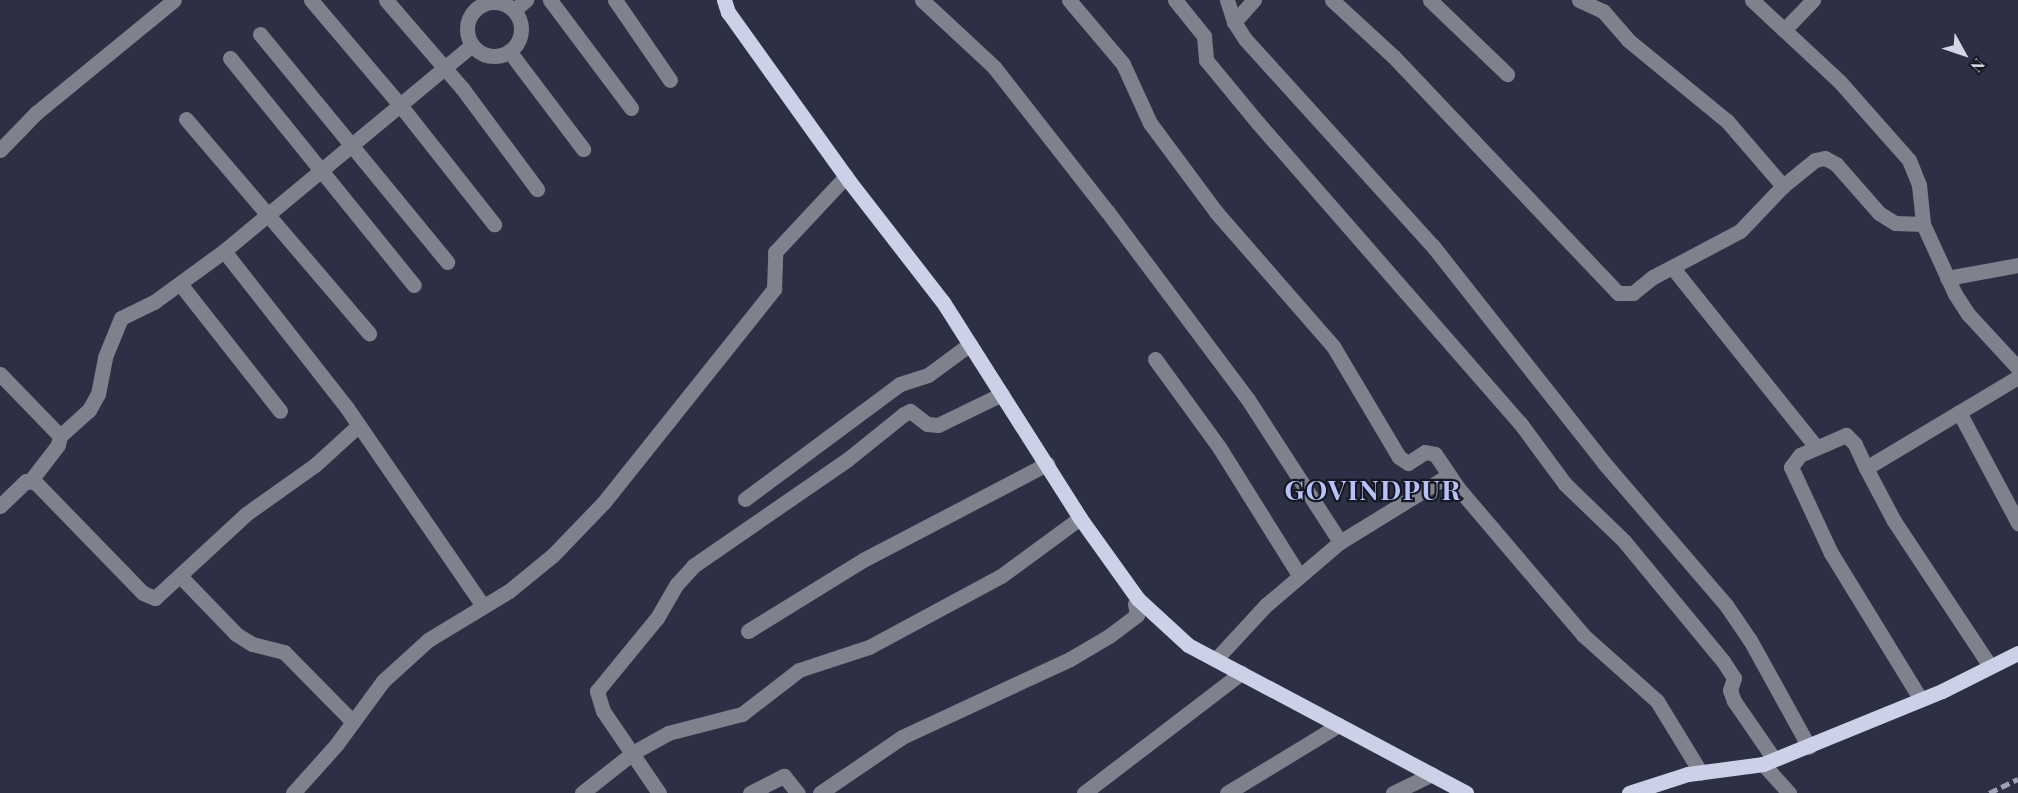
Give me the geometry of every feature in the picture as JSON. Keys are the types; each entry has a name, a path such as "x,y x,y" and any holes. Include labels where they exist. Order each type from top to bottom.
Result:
{"main road":[{"path":"724,0 728,12 970,344 1080,518 1138,599 1188,645 1466,793"},
{"path":"1629,793 1701,773 1769,761 1809,747 1921,700 2018,652"}],"street":[{"path":"0,150 53,99 174,0"},
{"path":"311,0 400,105 494,224"},
{"path":"386,0 445,68 537,189"},
{"path":"550,0 631,108"},
{"path":"615,0 670,80"},
{"path":"922,0 994,68 1100,201 1247,398 1340,542"},
{"path":"1175,0 1204,36 1206,60 1520,423 1564,484 1624,541 1723,661 1734,678 1730,690 1734,701 1789,793"},
{"path":"1227,0 1234,22 1351,160 1432,245 1604,463 1726,605 1750,640 1809,747"},
{"path":"1234,22 1254,0"},
{"path":"1332,0 1405,68 1611,288 1628,294 1672,267 1740,231 1806,165 1825,158 1836,164 1879,213 1894,223 1923,224"},
{"path":"1430,0 1508,74"},
{"path":"1579,0 1603,11 1628,40 1727,121 1783,186"},
{"path":"1752,0 1840,82 1909,160 1919,185 1923,224 1947,278 1968,314 2018,368"},
{"path":"1784,30 1812,0"},
{"path":"496,2 520,5 520,33 509,51 491,55 472,45 466,30 470,5 496,2"},
{"path":"1077,3 1123,64 1150,123 1216,212 1333,346 1399,457 1413,463 1425,452 1432,453 1583,635 1657,701 1701,773"},
{"path":"260,34 354,144 447,262"},
{"path":"0,506 31,480 58,446 60,436 88,410 98,394 105,357 121,318 181,285 322,172 472,45"},
{"path":"509,51 583,149"},
{"path":"230,58 414,285"},
{"path":"186,119 369,333"},
{"path":"293,793 353,722 383,681 428,640 509,591 554,555 604,502 774,289 775,252 846,176"},
{"path":"224,251 358,425 483,606"},
{"path":"1947,278 2018,265"},
{"path":"1672,267 1816,447"},
{"path":"181,285 280,411"},
{"path":"745,499 900,384 928,375 970,344"},
{"path":"1155,359 1219,447 1299,575"},
{"path":"0,374 60,436"},
{"path":"1866,468 2018,377"},
{"path":"659,793 634,752 603,711 597,691 657,618 677,584 693,566 848,459 904,414 910,411 927,424 938,425 1002,394"},
{"path":"1959,411 2018,523"},
{"path":"31,480 147,596 160,596 246,514 315,465 358,425"},
{"path":"1921,700 1831,553 1792,475 1794,461 1816,447 1846,435 1855,444 1894,521 1990,666"},
{"path":"748,632 863,560 1047,464"},
{"path":"1216,659 1299,575 1340,542 1449,475"},
{"path":"582,793 634,752 678,729 742,714 799,670 869,647 1001,576 1080,518"},
{"path":"181,577 236,634 252,644 284,652 353,722"},
{"path":"820,793 902,737 1070,659 1109,636 1136,617 1138,599"},
{"path":"1084,793 1241,673"},
{"path":"1227,793 1339,725"},
{"path":"1393,793 1432,774"},
{"path":"750,793 784,776 798,793"}],"railway":[{"path":"1989,793 2018,779"}],"district":[{"name":"GOVINDPUR","path":"1373,490"}]}
